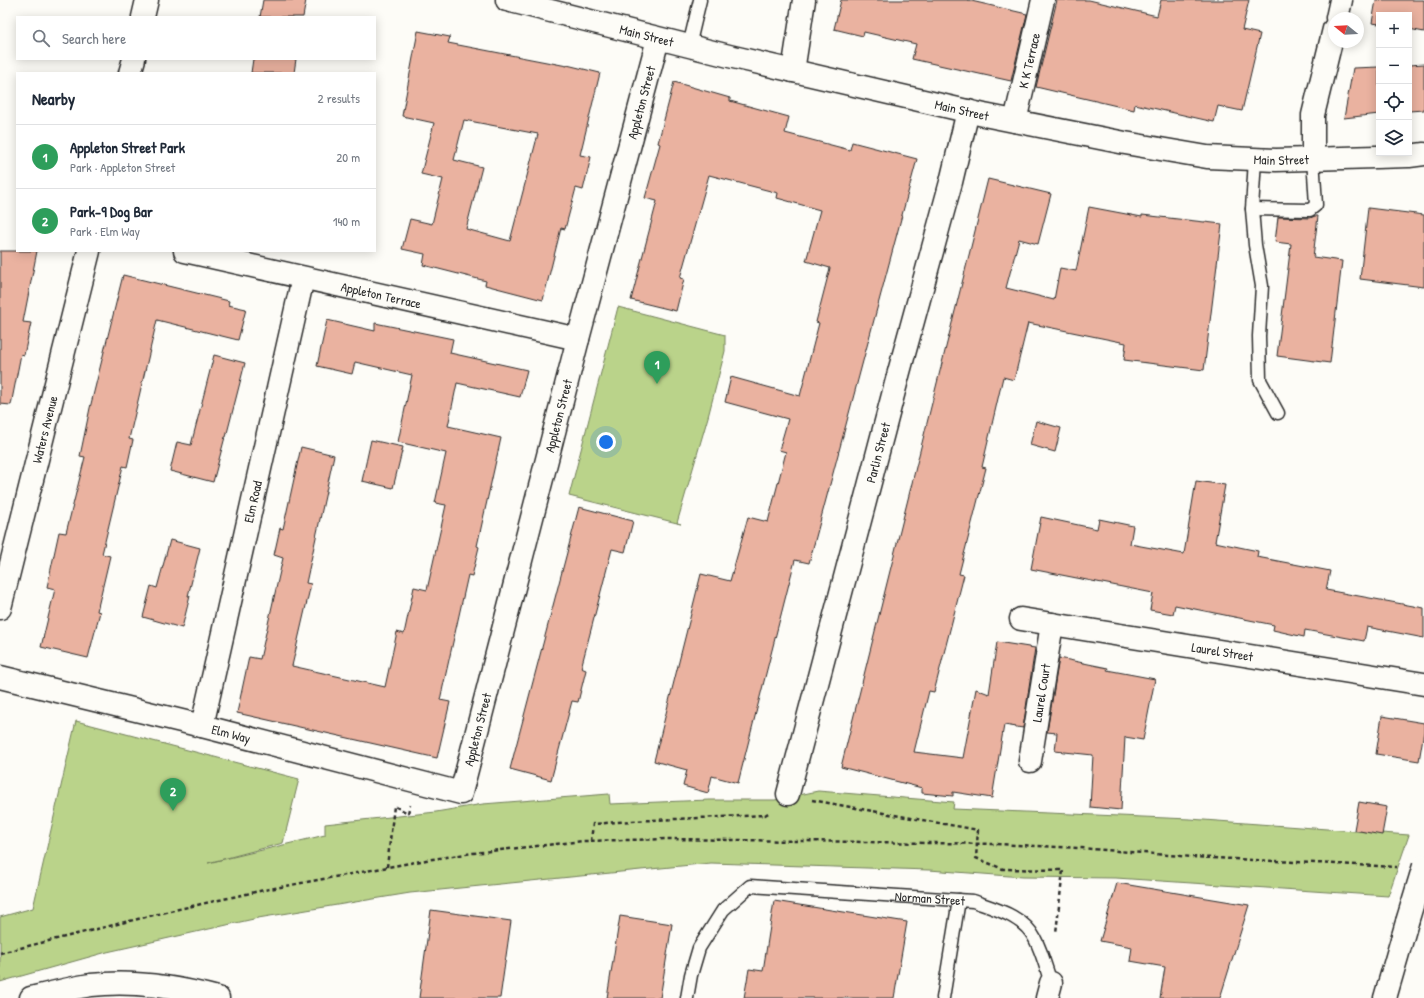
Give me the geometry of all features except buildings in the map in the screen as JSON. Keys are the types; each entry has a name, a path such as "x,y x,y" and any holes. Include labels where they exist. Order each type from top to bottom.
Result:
{"street":[{"path":"143,16 147,0"},
{"name":"Main Street","path":"507,0 658,39 968,111 1125,143 1207,157 1276,160 1409,156 1424,154"},
{"path":"793,71 804,0"},
{"name":"K K Terrace","path":"1015,121 1042,0"},
{"path":"1338,12 1341,0"},
{"name":"Appleton Street","path":"461,793 578,339 658,39"},
{"path":"1313,158 1313,116 1329,48"},
{"path":"130,72 134,60"},
{"name":"Parlin Street","path":"788,794 893,395 951,182 968,111"},
{"name":"Waters Avenue","path":"0,608 3,583 89,252"},
{"name":"Appleton Terrace","path":"189,252 578,339"},
{"name":"Elm Road","path":"202,726 303,278"},
{"name":"Laurel Street","path":"1021,619 1424,684"},
{"name":"Laurel Court","path":"1030,762 1052,624"},
{"name":"Elm Way","path":"0,677 202,726 461,793"},
{"path":"1384,998 1424,866"},
{"path":"31,998 91,985 120,983 167,987 218,998"}],"lane":[{"path":"689,46 700,0"},
{"path":"1252,209 1310,210 1316,205 1313,158"},
{"path":"1255,159 1252,209 1255,245 1262,286 1259,336 1260,380 1278,413"},
{"name":"Norman Street","path":"688,998 691,976 699,948 723,910 750,886 973,901 1008,914 1025,924 1035,938 1049,990"},
{"path":"943,998 959,900"}],"path":[{"path":"387,867 394,806 408,812 417,782"},
{"path":"591,841 594,824 631,820 765,815 776,809 784,793 809,800 978,830 976,858 1003,869 1063,870 1056,937"},
{"path":"0,953 216,900 387,867 473,853 591,841 670,839 977,844 1073,848 1193,857 1401,868"}],"green space":[{"path":"618,307 725,335 725,351 708,417 677,523 569,496"},
{"path":"76,721 299,779 283,843 208,863 325,835 325,824 436,812 483,804 609,794 610,804 709,800 775,800 818,791 954,802 953,809 1190,819 1409,835 1388,896 1116,878 1023,877 929,870 711,863 410,893 258,918 107,952 0,982 0,917 33,908"}],"place":[{"name":"Appleton Street Park","path":"657,384"},
{"name":"Park-9 Dog Bar","path":"173,811"}]}
